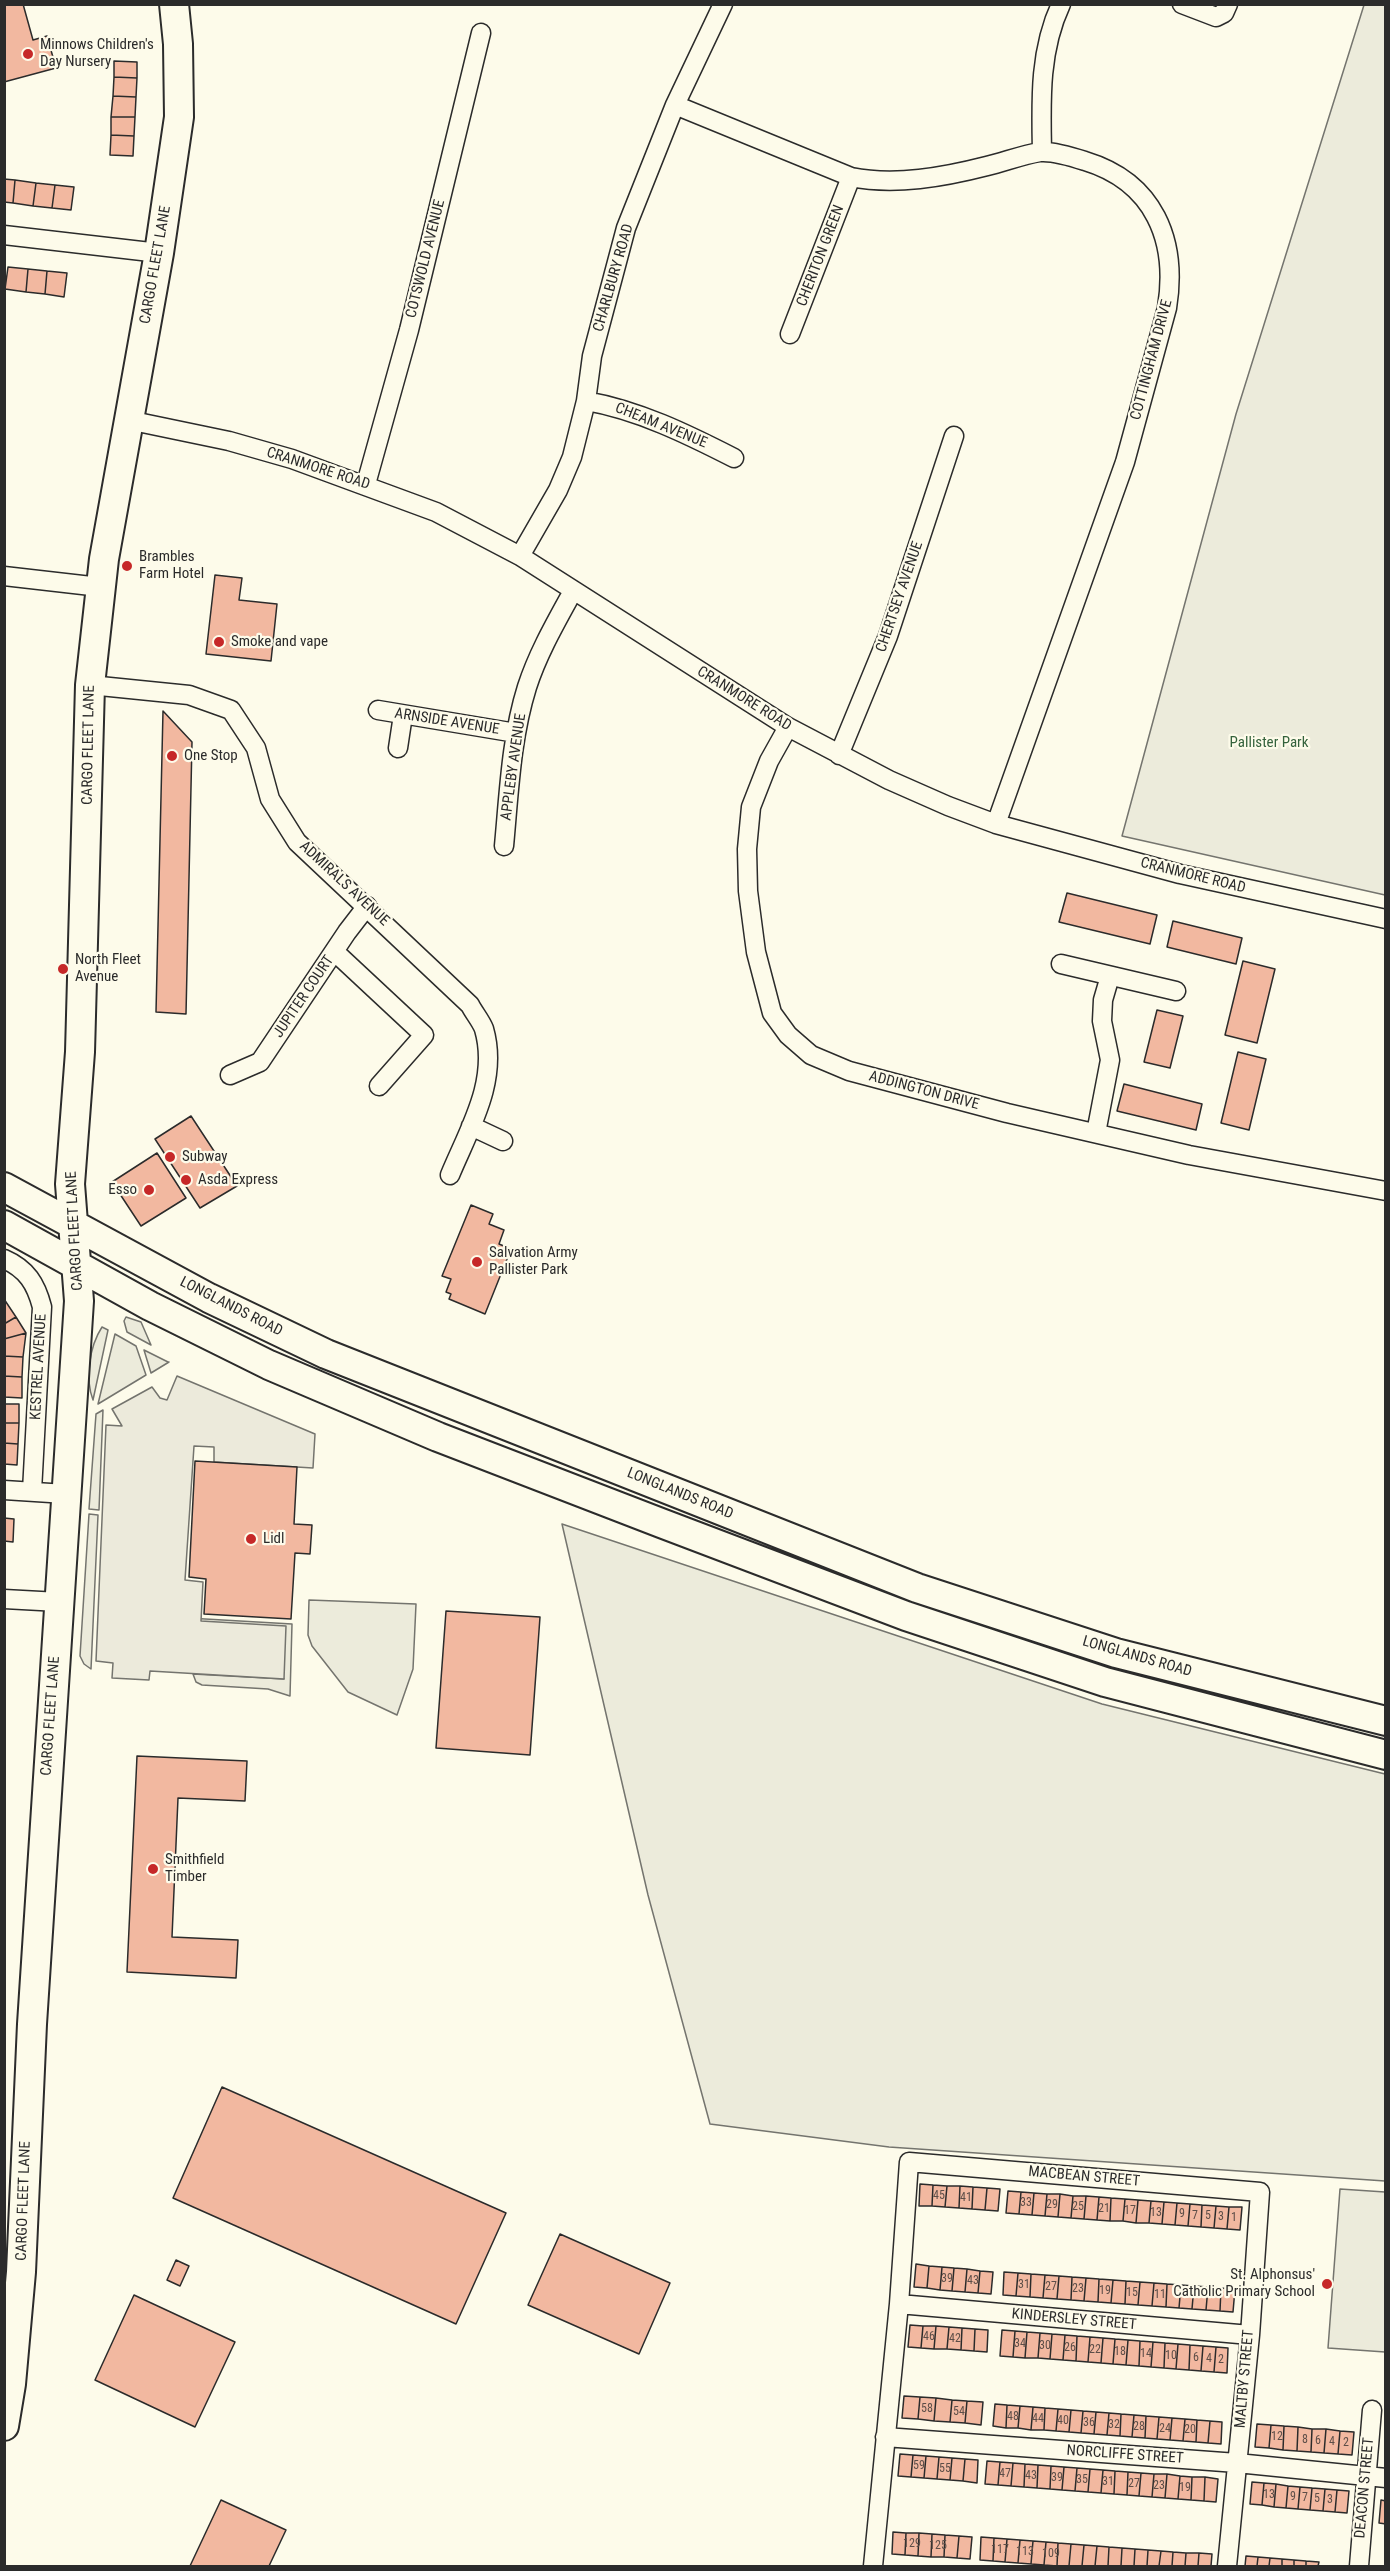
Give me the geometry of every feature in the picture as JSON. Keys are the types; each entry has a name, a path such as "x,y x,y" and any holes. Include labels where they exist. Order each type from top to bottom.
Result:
{"main road":[{"name":"CARGO FLEET LANE","path":"4,2426 11,2384 21,2272 32,2012 79,1300 70,1184 81,1040 90,685 100,587 159,253 179,117 178,44 174,4"},
{"name":"LONGLANDS ROAD","path":"4,1186 208,1298 326,1354 917,1588 1116,1653 1386,1721"},
{"name":"LONGLANDS ROAD","path":"4,1225 269,1365 438,1437 906,1616 1105,1682 1386,1755"}],"street":[{"name":"CHARLBURY ROAD","path":"520,556 558,490 572,457 586,401 592,356 626,228 675,105 723,4"},
{"path":"1042,152 1041,99 1044,60 1052,27 1061,4"},
{"path":"1182,4 1216,17 1224,13 1228,4"},
{"name":"COTSWOLD AVENUE","path":"366,484 409,330 481,33"},
{"name":"COTTINGHAM DRIVE","path":"675,105 851,177 872,182 922,178 983,167 1042,152 1077,158 1105,167 1133,185 1154,209 1168,246 1171,286 1167,308 1125,462 996,824"},
{"name":"CHERITON GREEN","path":"790,334 851,177"},
{"path":"4,235 159,253"},
{"name":"CHEAM AVENUE","path":"586,401 612,405 678,431 734,458"},
{"name":"CRANMORE ROAD","path":"128,420 229,441 292,459 366,484 436,512 520,556 788,728 889,780 996,824 1180,874 1386,919"},
{"name":"CHERTSEY AVENUE","path":"838,755 888,636 954,435"},
{"path":"4,576 100,587"},
{"name":"APPLEBY AVENUE","path":"504,846 516,733 527,686 539,657 573,591"},
{"name":"ADMIRALS AVENUE","path":"90,685 189,695 231,710 256,748 270,799 297,842 470,1005 483,1027 490,1066 480,1104 450,1175"},
{"name":"ARNSIDE AVENUE","path":"378,710 516,733"},
{"path":"398,748 404,715"},
{"name":"ADDINGTON DRIVE","path":"788,728 769,761 754,798 747,849 748,891 756,952 768,1000 778,1024 811,1055 849,1071 1007,1113 1189,1155 1386,1191"},
{"name":"JUPITER COURT","path":"230,1075 260,1062 367,906"},
{"path":"335,952 424,1035 379,1086"},
{"path":"1061,964 1176,991"},
{"path":"1096,1133 1110,1060 1102,1021 1103,1000 1110,976"},
{"path":"471,1126 503,1141"},
{"name":"KESTREL AVENUE","path":"4,1259 18,1265 28,1275 35,1284 42,1307 32,1491"},
{"path":"4,1490 66,1494"},
{"path":"4,1599 59,1602"},
{"name":"MACBEAN STREET","path":"899,2304 909,2162 1260,2192"},
{"name":"MALTBY STREET","path":"1227,2566 1250,2335 1260,2192"},
{"path":"873,2566 899,2304"},
{"name":"KINDERSLEY STREET","path":"899,2304 1250,2335"},
{"name":"DEACON STREET","path":"1359,2566 1372,2410"},
{"name":"NORCLIFFE STREET","path":"885,2437 1237,2463 1386,2478"}],"green space":[{"name":"Pallister Park","path":"1364,5 1386,5 1385,895 1122,836 1236,414"},
{"path":"126,1317 141,1322 151,1345 127,1332 124,1321"},
{"path":"102,1327 108,1330 93,1400 89,1383 91,1353"},
{"path":"115,1334 136,1346 146,1375 98,1404"},
{"path":"144,1350 168,1362 169,1362 151,1373"},
{"path":"103,1410 99,1510 89,1509 96,1414"},
{"path":"89,1514 98,1515 91,1669 84,1664 80,1656"},
{"path":"562,1524 1102,1704 1385,1774 1385,2181 889,2147 710,2124 648,1895"},
{"path":"309,1600 416,1604 413,1669 397,1715 348,1692 312,1646 308,1635"},
{"path":"188,1618 292,1624 290,1696 268,1689 202,1685 196,1682 193,1674 284,1679"},
{"path":"1340,2189 1385,2192 1385,2352 1328,2348"}],"shaded area":[{"path":"177,1376 315,1434 313,1468 214,1462 214,1447 194,1446 185,1580 203,1582 201,1621 286,1626 284,1679 150,1671 149,1680 112,1678 113,1663 96,1661 106,1425 122,1426 112,1409 152,1387 160,1398 167,1400"}],"building":[{"name":"Minnows Children's Day Nursery","path":"4,4 23,4 33,40 47,36 56,68 4,82"},
{"path":"114,61 137,62 137,78 114,77"},
{"path":"114,77 137,78 136,97 113,96"},
{"path":"113,96 136,97 135,117 111,117"},
{"path":"111,117 135,117 134,136 111,135"},
{"path":"111,135 134,136 133,156 110,155"},
{"path":"4,179 15,180 13,203 4,202"},
{"path":"15,180 36,183 33,206 13,203"},
{"path":"36,183 55,185 52,208 33,206"},
{"path":"55,185 74,187 71,210 52,208"},
{"path":"8,267 28,269 26,292 5,289"},
{"path":"28,269 47,271 45,294 26,292"},
{"path":"47,271 67,273 64,297 45,294"},
{"path":"215,575 242,578 239,600 277,604 271,661 206,654"},
{"path":"163,711 192,742 186,1014 156,1012"},
{"path":"1067,893 1157,915 1150,944 1059,922"},
{"path":"1173,921 1242,938 1236,964 1167,947"},
{"path":"1243,961 1275,969 1257,1043 1225,1035"},
{"path":"1157,1010 1183,1016 1170,1068 1144,1062"},
{"path":"1238,1052 1266,1059 1249,1130 1221,1123"},
{"path":"1124,1084 1202,1104 1196,1130 1117,1111"},
{"path":"191,1116 237,1186 200,1208 155,1139"},
{"name":"Esso","path":"157,1153 186,1198 141,1226 112,1182"},
{"name":"Salvation Army Pallister Park","path":"471,1205 493,1214 489,1224 504,1230 499,1244 511,1249 485,1314 449,1299 451,1294 446,1292 451,1279 442,1276"},
{"path":"4,1299 16,1317 4,1324"},
{"path":"16,1317 26,1333 4,1339 4,1324"},
{"path":"26,1333 23,1357 4,1356 4,1339"},
{"path":"4,1356 23,1357 22,1377 4,1376"},
{"path":"4,1376 22,1377 22,1398 4,1397"},
{"path":"4,1404 19,1404 19,1423 4,1423"},
{"path":"4,1423 19,1423 18,1444 4,1443"},
{"path":"4,1443 18,1444 17,1465 4,1464"},
{"name":"Lidl","path":"195,1461 297,1467 294,1524 312,1525 310,1554 295,1553 291,1619 204,1614 206,1579 189,1577"},
{"path":"4,1518 14,1519 13,1542 4,1541"},
{"path":"446,1611 540,1617 530,1755 436,1748"},
{"name":"Smithfield Timber","path":"137,1756 247,1761 245,1801 178,1798 172,1937 238,1940 236,1978 127,1972"},
{"path":"222,2087 506,2213 456,2324 173,2198"},
{"path":"920,2184 933,2185 932,2206 919,2206"},
{"path":"933,2185 947,2186 945,2207 932,2206"},
{"path":"947,2186 960,2186 959,2208 945,2207"},
{"path":"960,2186 973,2187 972,2209 959,2208"},
{"path":"973,2187 987,2188 985,2210 972,2209"},
{"path":"987,2188 1000,2189 998,2211 985,2210"},
{"path":"1008,2191 1021,2192 1019,2214 1006,2213"},
{"path":"1021,2192 1034,2193 1032,2215 1019,2214"},
{"path":"1034,2193 1047,2194 1045,2216 1032,2215"},
{"path":"1047,2194 1060,2194 1058,2217 1045,2216"},
{"path":"1060,2194 1073,2196 1071,2218 1058,2217"},
{"path":"1073,2196 1086,2196 1084,2219 1071,2218"},
{"path":"1086,2196 1099,2197 1097,2220 1084,2219"},
{"path":"1099,2197 1111,2198 1110,2221 1097,2220"},
{"path":"1111,2198 1125,2199 1123,2221 1110,2221"},
{"path":"1125,2199 1138,2200 1136,2223 1123,2221"},
{"path":"1138,2200 1151,2201 1149,2223 1136,2223"},
{"path":"1151,2201 1164,2202 1162,2224 1149,2223"},
{"path":"1164,2202 1177,2203 1175,2225 1162,2224"},
{"path":"1177,2203 1190,2204 1188,2226 1175,2225"},
{"path":"1190,2204 1202,2205 1201,2227 1188,2226"},
{"path":"1202,2205 1216,2206 1214,2228 1201,2227"},
{"path":"1216,2206 1229,2207 1227,2229 1214,2228"},
{"path":"1229,2207 1242,2207 1240,2230 1227,2229"},
{"path":"560,2234 670,2283 639,2354 528,2305"},
{"path":"176,2260 189,2266 180,2286 167,2280"},
{"path":"916,2264 929,2266 927,2288 914,2287"},
{"path":"929,2266 942,2267 940,2290 927,2288"},
{"path":"942,2267 954,2268 952,2291 940,2290"},
{"path":"954,2268 967,2269 965,2292 952,2291"},
{"path":"967,2269 980,2271 978,2293 965,2292"},
{"path":"980,2271 993,2272 991,2294 978,2293"},
{"path":"1004,2272 1018,2273 1016,2296 1003,2295"},
{"path":"1018,2273 1031,2274 1030,2297 1016,2296"},
{"path":"1031,2274 1045,2275 1043,2298 1030,2297"},
{"path":"1045,2275 1059,2276 1057,2299 1043,2298"},
{"path":"1059,2276 1072,2277 1071,2300 1057,2299"},
{"path":"1072,2277 1086,2278 1084,2301 1071,2300"},
{"path":"1086,2278 1099,2279 1098,2302 1084,2301"},
{"path":"1099,2279 1113,2280 1111,2303 1098,2302"},
{"path":"1113,2280 1126,2281 1125,2304 1111,2303"},
{"path":"1126,2281 1140,2282 1138,2305 1125,2304"},
{"path":"1140,2282 1154,2283 1152,2306 1138,2305"},
{"path":"1154,2283 1167,2284 1166,2307 1152,2306"},
{"path":"1167,2284 1181,2285 1179,2308 1166,2307"},
{"path":"1181,2285 1194,2286 1192,2309 1179,2308"},
{"path":"1194,2286 1208,2287 1206,2310 1192,2309"},
{"path":"1208,2287 1221,2288 1220,2311 1206,2310"},
{"path":"1221,2288 1235,2289 1233,2312 1220,2311"},
{"path":"134,2295 235,2342 195,2427 95,2380"},
{"path":"910,2325 923,2326 921,2348 908,2347"},
{"path":"923,2326 936,2326 934,2349 921,2348"},
{"path":"936,2326 949,2327 947,2349 934,2349"},
{"path":"949,2327 962,2328 961,2350 947,2349"},
{"path":"962,2328 975,2329 974,2351 961,2350"},
{"path":"975,2329 988,2330 987,2352 974,2351"},
{"path":"1002,2330 1015,2331 1013,2357 1000,2356"},
{"path":"1015,2331 1027,2332 1025,2358 1013,2357"},
{"path":"1027,2332 1040,2333 1038,2358 1025,2358"},
{"path":"1040,2333 1052,2334 1050,2359 1038,2358"},
{"path":"1052,2334 1065,2335 1063,2360 1050,2359"},
{"path":"1065,2335 1077,2336 1076,2361 1063,2360"},
{"path":"1077,2336 1090,2337 1088,2362 1076,2361"},
{"path":"1090,2337 1103,2338 1101,2363 1088,2362"},
{"path":"1103,2338 1115,2339 1113,2364 1101,2363"},
{"path":"1115,2339 1128,2340 1126,2365 1113,2364"},
{"path":"1128,2340 1140,2341 1139,2366 1126,2365"},
{"path":"1140,2341 1153,2342 1151,2367 1139,2366"},
{"path":"1153,2342 1165,2343 1164,2368 1151,2367"},
{"path":"1165,2343 1178,2344 1176,2369 1164,2368"},
{"path":"1178,2344 1190,2345 1189,2370 1176,2369"},
{"path":"1190,2345 1203,2346 1201,2371 1189,2370"},
{"path":"1203,2346 1216,2347 1214,2372 1201,2371"},
{"path":"1216,2347 1228,2348 1227,2373 1214,2372"},
{"path":"904,2396 920,2397 918,2419 902,2418"},
{"path":"920,2397 936,2398 934,2421 918,2419"},
{"path":"936,2398 952,2400 950,2422 934,2421"},
{"path":"952,2400 967,2401 965,2423 950,2422"},
{"path":"967,2401 983,2402 981,2425 965,2423"},
{"path":"995,2404 1007,2405 1006,2428 993,2426"},
{"path":"1007,2405 1020,2406 1018,2428 1006,2428"},
{"path":"1020,2406 1033,2407 1031,2430 1018,2428"},
{"path":"1033,2407 1045,2408 1044,2430 1031,2430"},
{"path":"1045,2408 1058,2409 1056,2431 1044,2430"},
{"path":"1058,2409 1071,2410 1069,2432 1056,2431"},
{"path":"1071,2410 1083,2411 1081,2433 1069,2432"},
{"path":"1083,2411 1096,2412 1094,2434 1081,2433"},
{"path":"1096,2412 1109,2413 1107,2435 1094,2434"},
{"path":"1109,2413 1121,2414 1120,2436 1107,2435"},
{"path":"1121,2414 1134,2415 1132,2437 1120,2436"},
{"path":"1134,2415 1146,2416 1145,2438 1132,2437"},
{"path":"1146,2416 1159,2417 1157,2439 1145,2438"},
{"path":"1159,2417 1172,2418 1170,2440 1157,2439"},
{"path":"1172,2418 1185,2419 1183,2441 1170,2440"},
{"path":"1185,2419 1197,2420 1196,2442 1183,2441"},
{"path":"1197,2420 1210,2421 1208,2443 1196,2442"},
{"path":"1210,2421 1222,2422 1221,2444 1208,2443"},
{"path":"1257,2424 1271,2425 1269,2448 1255,2447"},
{"path":"1271,2425 1284,2426 1283,2450 1269,2448"},
{"path":"1284,2426 1298,2427 1297,2451 1283,2450"},
{"path":"1298,2427 1312,2429 1311,2452 1297,2451"},
{"path":"1312,2429 1326,2429 1324,2453 1311,2452"},
{"path":"1326,2429 1340,2431 1338,2454 1324,2453"},
{"path":"1340,2431 1354,2432 1352,2455 1338,2454"},
{"path":"900,2454 913,2455 911,2477 898,2476"},
{"path":"913,2455 926,2456 924,2478 911,2477"},
{"path":"926,2456 939,2457 937,2479 924,2478"},
{"path":"939,2457 952,2458 950,2480 937,2479"},
{"path":"952,2458 965,2459 963,2481 950,2480"},
{"path":"965,2459 978,2460 977,2483 963,2481"},
{"path":"987,2461 1000,2462 998,2485 985,2484"},
{"path":"1000,2462 1013,2463 1011,2486 998,2485"},
{"path":"1013,2463 1025,2464 1024,2487 1011,2486"},
{"path":"1025,2464 1038,2465 1037,2488 1024,2487"},
{"path":"1038,2465 1051,2466 1050,2489 1037,2488"},
{"path":"1051,2466 1064,2467 1062,2490 1050,2489"},
{"path":"1064,2467 1077,2468 1075,2491 1062,2490"},
{"path":"1077,2468 1090,2469 1088,2492 1075,2491"},
{"path":"1090,2469 1103,2470 1101,2493 1088,2492"},
{"path":"1103,2470 1115,2471 1114,2494 1101,2493"},
{"path":"1115,2471 1128,2472 1127,2495 1114,2494"},
{"path":"1128,2472 1141,2473 1139,2496 1127,2495"},
{"path":"1141,2473 1154,2474 1152,2497 1139,2496"},
{"path":"1154,2474 1167,2474 1165,2498 1152,2497"},
{"path":"1167,2474 1180,2476 1178,2499 1165,2498"},
{"path":"1180,2476 1192,2477 1191,2500 1178,2499"},
{"path":"1192,2477 1205,2477 1204,2501 1191,2500"},
{"path":"1205,2477 1218,2479 1216,2502 1204,2501"},
{"path":"1252,2482 1264,2483 1262,2505 1250,2504"},
{"path":"1264,2483 1276,2484 1274,2507 1262,2505"},
{"path":"1276,2484 1288,2486 1286,2508 1274,2507"},
{"path":"1288,2486 1300,2487 1298,2509 1286,2508"},
{"path":"1300,2487 1312,2488 1310,2510 1298,2509"},
{"path":"1312,2488 1325,2489 1323,2511 1310,2510"},
{"path":"1325,2489 1337,2490 1335,2512 1323,2511"},
{"path":"1337,2490 1349,2491 1347,2513 1335,2512"},
{"path":"221,2500 286,2530 269,2566 190,2566"},
{"path":"1381,2500 1386,2501 1386,2524 1379,2523"},
{"path":"893,2532 906,2533 905,2555 892,2554"},
{"path":"906,2533 919,2533 918,2556 905,2555"},
{"path":"919,2533 932,2534 931,2557 918,2556"},
{"path":"932,2534 945,2535 944,2557 931,2557"},
{"path":"945,2535 959,2536 957,2558 944,2557"},
{"path":"959,2536 972,2537 970,2559 957,2558"},
{"path":"981,2537 994,2538 993,2561 980,2560"},
{"path":"994,2538 1007,2539 1005,2562 993,2561"},
{"path":"1007,2539 1020,2540 1018,2563 1005,2562"},
{"path":"1020,2540 1033,2541 1031,2564 1018,2563"},
{"path":"1033,2541 1046,2542 1044,2565 1031,2564"},
{"path":"1046,2542 1058,2543 1057,2566 1044,2565"},
{"path":"1058,2543 1071,2544 1069,2566 1057,2566"},
{"path":"1071,2544 1084,2545 1082,2566 1069,2566"},
{"path":"1084,2545 1097,2546 1095,2566 1082,2566"},
{"path":"1097,2546 1109,2547 1108,2566 1095,2566"},
{"path":"1109,2547 1122,2548 1121,2566 1108,2566"},
{"path":"1122,2548 1135,2549 1134,2566 1121,2566"},
{"path":"1135,2549 1148,2550 1147,2566 1134,2566"},
{"path":"1148,2550 1161,2551 1159,2566 1147,2566"},
{"path":"1161,2551 1173,2552 1172,2566 1159,2566"},
{"path":"1173,2552 1186,2553 1185,2566 1172,2566"},
{"path":"1186,2553 1199,2553 1198,2566 1185,2566"},
{"path":"1199,2553 1212,2554 1211,2566 1198,2566"},
{"path":"1246,2556 1258,2557 1257,2566 1245,2566"},
{"path":"1258,2557 1270,2558 1269,2566 1257,2566"},
{"path":"1270,2558 1282,2559 1282,2566 1269,2566"},
{"path":"1282,2559 1294,2560 1294,2566 1282,2566"},
{"path":"1294,2560 1306,2561 1306,2566 1294,2566"},
{"path":"1306,2561 1319,2562 1318,2566 1306,2566"}],"place":[{"name":"Minnows Children's Day Nursery","path":"28,54"},
{"name":"Brambles Farm Hotel","path":"127,566"},
{"name":"Smoke and vape","path":"219,642"},
{"name":"One Stop","path":"172,756"},
{"name":"North Fleet Avenue","path":"63,969"},
{"name":"Subway","path":"170,1157"},
{"name":"Asda Express","path":"186,1180"},
{"name":"Esso","path":"149,1190"},
{"name":"Salvation Army Pallister Park","path":"477,1262"},
{"name":"Lidl","path":"251,1539"},
{"name":"Smithfield Timber","path":"153,1869"},
{"name":"St. Alphonsus' Catholic Primary School","path":"1327,2284"}]}
